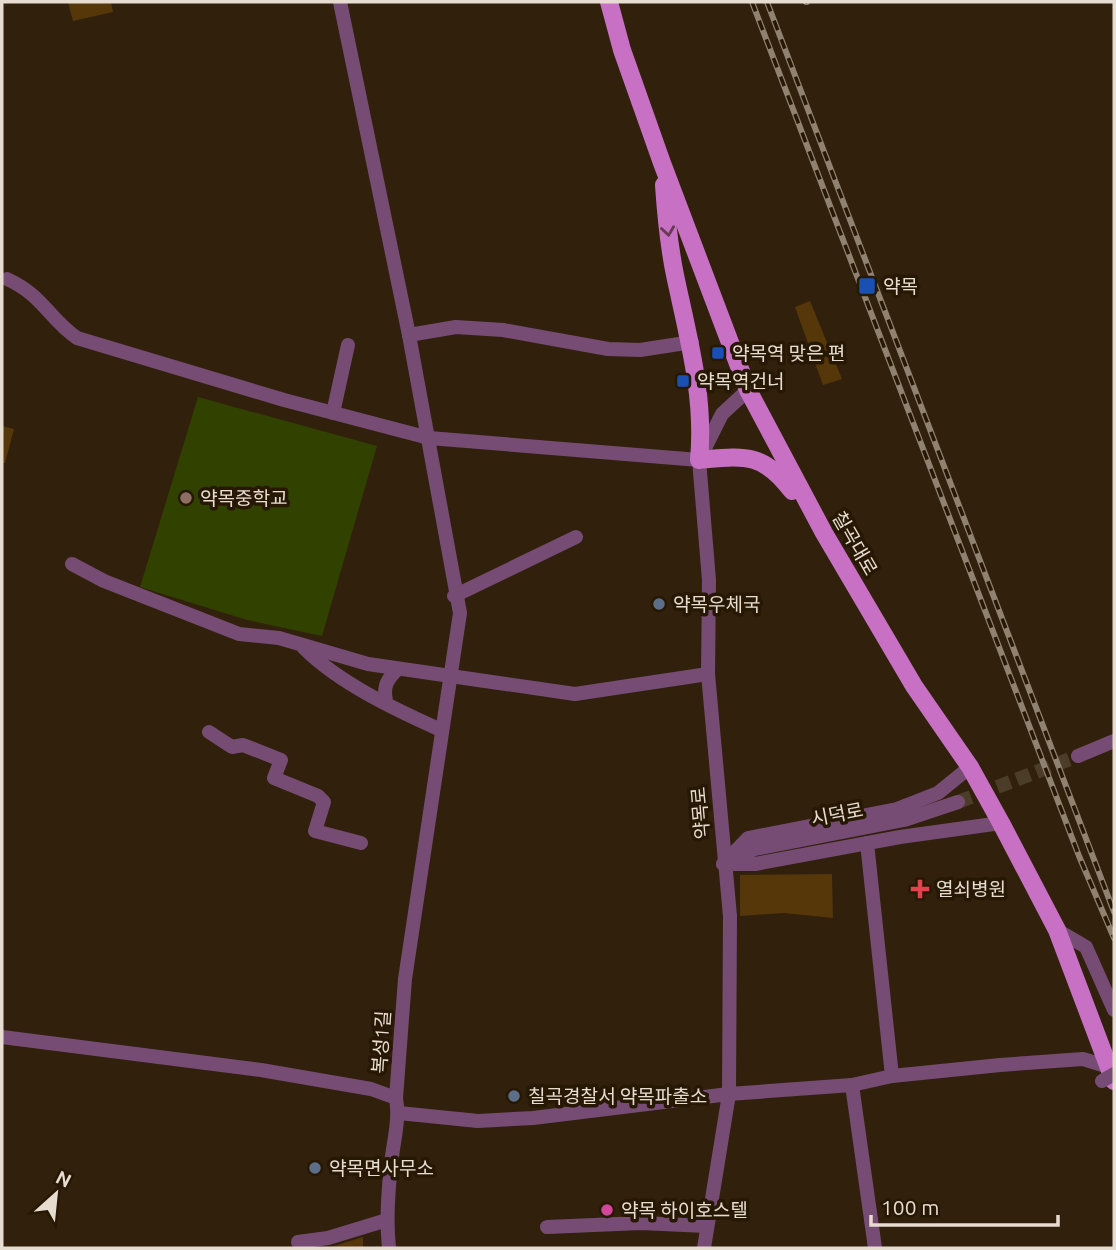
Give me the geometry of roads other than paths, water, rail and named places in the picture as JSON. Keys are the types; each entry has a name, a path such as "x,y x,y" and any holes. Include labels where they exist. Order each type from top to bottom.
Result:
{"main road":[{"name":"칠곡대로","path":"609,2 622,50 662,163 748,390 824,533 914,686 970,767 1002,823 1057,930 1110,1076"},
{"path":"662,163 675,275 692,342 702,434 699,460 746,458 770,465 824,533"}],"street":[{"name":"복성1길","path":"340,2 410,335 454,596 460,613 424,839 402,1006 387,1220 389,1248"},
{"path":"7,279 29,289 65,330 77,338 333,413 429,438 699,460 722,414 748,390"},
{"path":"410,335 456,327 503,330 608,349 640,350 692,342"},
{"path":"333,413 348,345"},
{"name":"약목로","path":"699,460 709,580 708,674 723,864 730,916 729,1094 704,1248"},
{"path":"454,596 576,537"},
{"path":"72,565 104,581 239,634 279,638 347,659 398,669 575,694 708,674"},
{"path":"300,645 319,663 386,701 400,712 441,730"},
{"path":"386,701 384,690 387,679 398,669"},
{"path":"209,732 232,747 243,745 281,760 274,778 318,796 324,802 316,831 361,843"},
{"path":"1078,755 1114,741"},
{"path":"723,864 748,838 897,809 938,793 970,767"},
{"name":"시덕로","path":"723,864 755,849 904,820 958,802"},
{"path":"723,864 755,864 867,843 1002,823"},
{"path":"867,843 892,1076"},
{"path":"1057,930 1086,947 1114,1010"},
{"path":"2,1037 261,1070 371,1089 397,1106 478,1121 519,1119 729,1094 852,1085 892,1076 1083,1059 1110,1076"},
{"path":"852,1085 875,1248"},
{"path":"298,1242 328,1238 387,1220"},
{"path":"547,1227 641,1223 706,1226"}],"tunnel":[{"path":"958,802 1078,756"}],"railway":[{"path":"752,2 1079,856 1114,938"},
{"path":"767,2 1114,912"}],"place":[{"name":"약목","path":"867,286"},
{"name":"약목역 맞은 편","path":"718,353"},
{"name":"약목역건너","path":"683,381"},
{"name":"약목중학교","path":"186,498"},
{"name":"약목우체국","path":"659,604"},
{"name":"열쇠병원","path":"920,889"},
{"name":"칠곡경찰서 약목파출소","path":"514,1096"},
{"name":"약목면사무소","path":"315,1168"},
{"name":"약목 하이호스텔","path":"607,1210"}]}
